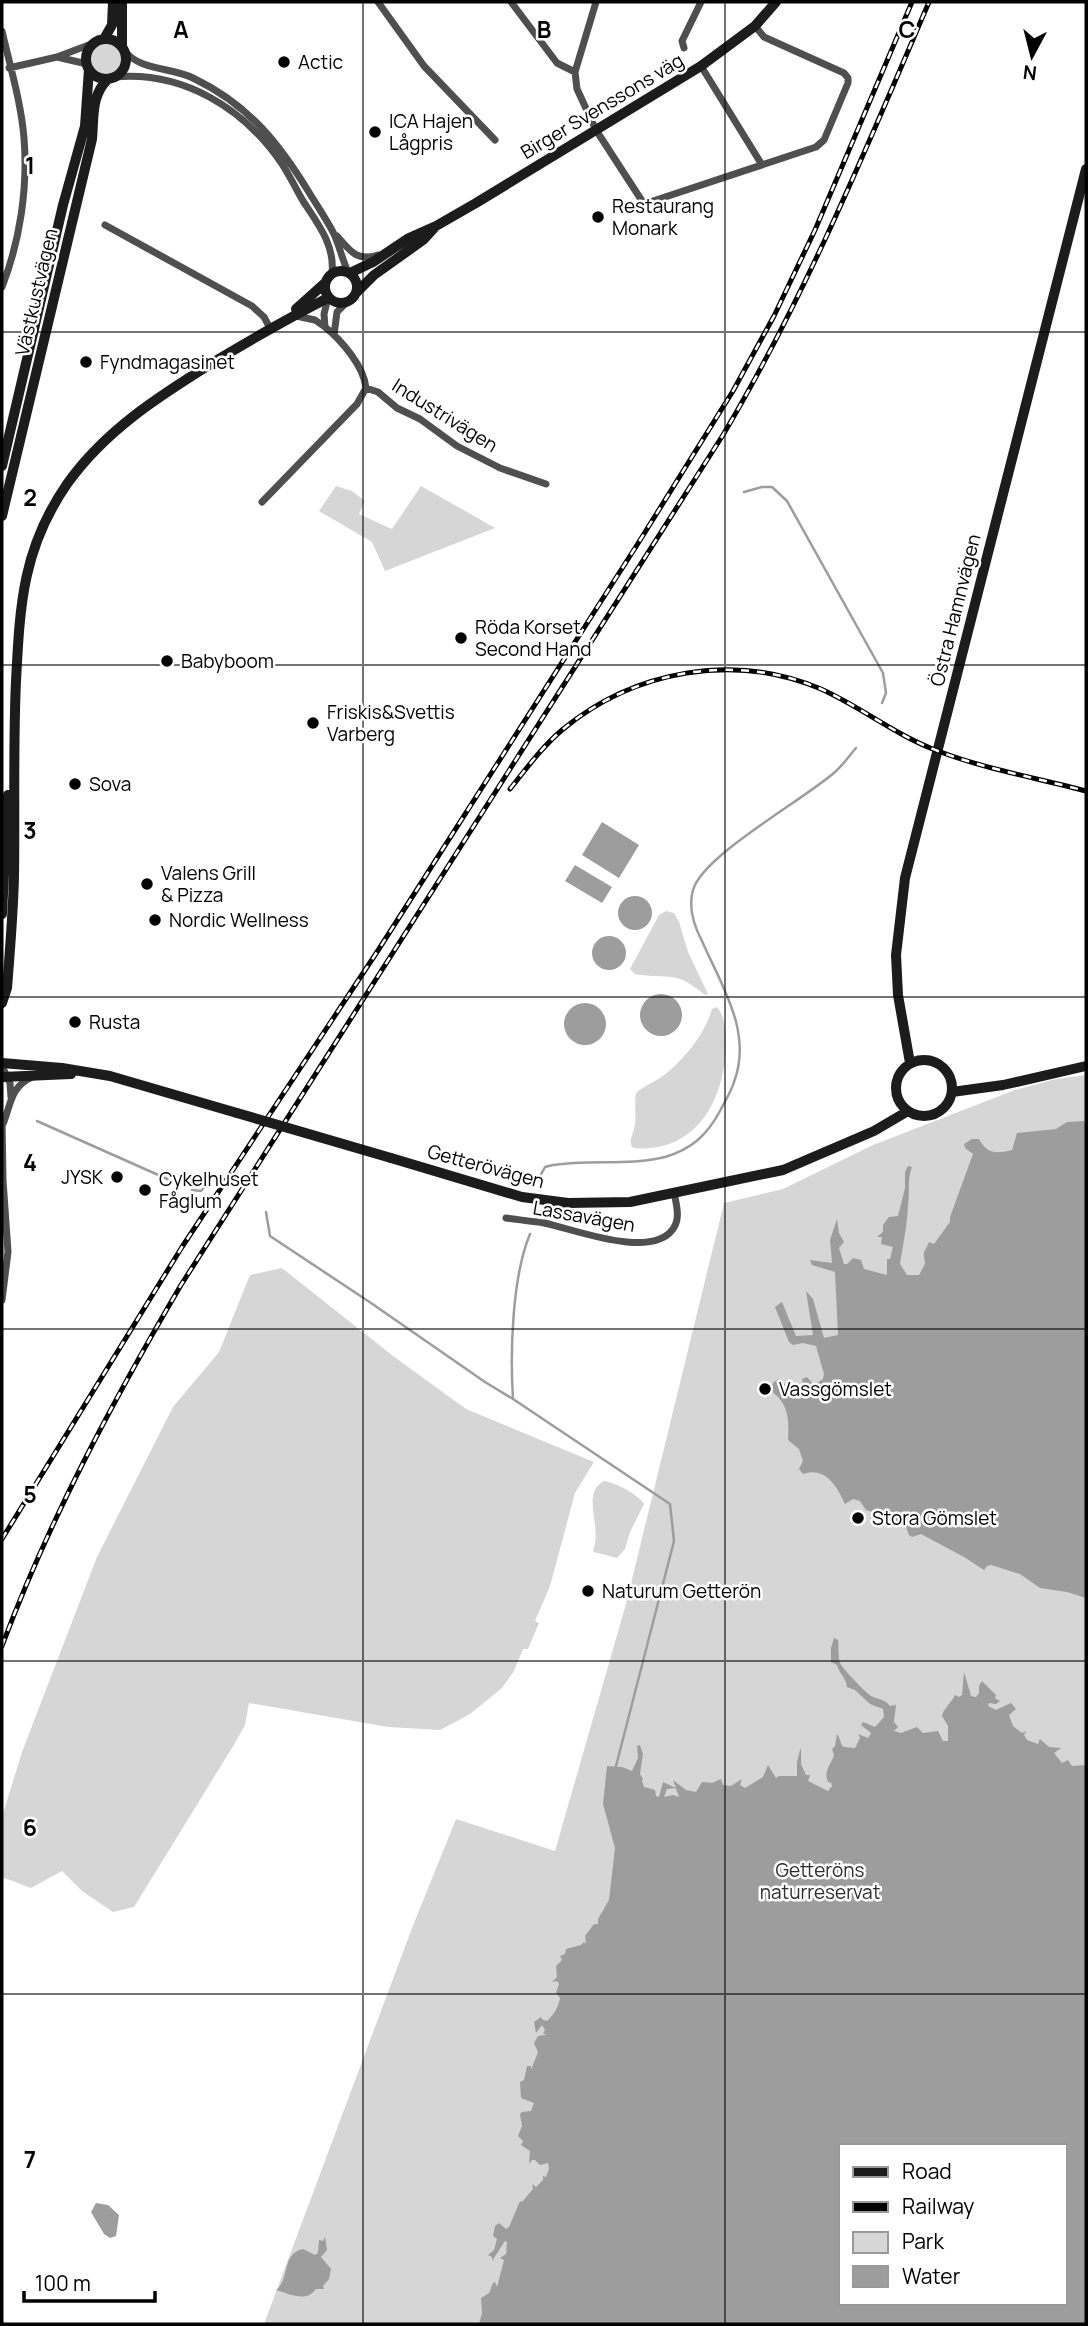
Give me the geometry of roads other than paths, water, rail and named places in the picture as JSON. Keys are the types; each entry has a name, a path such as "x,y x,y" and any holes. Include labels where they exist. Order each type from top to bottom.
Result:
{"street":[{"path":"88,67 88,51 112,25 113,2"},
{"path":"112,78 125,64 122,2"},
{"path":"378,2 424,66 495,140"},
{"path":"511,2 557,64 575,72"},
{"path":"596,2 575,72 579,95 596,130 644,204 821,144 848,78 844,73 764,37 755,26"},
{"path":"684,48 682,41 701,2"},
{"name":"Birger Svenssons väg","path":"332,273 349,273 373,262 409,238 436,226 701,66 755,26 776,2"},
{"path":"2,31 24,139 23,200 14,257 2,288"},
{"path":"9,68 57,57 99,41 114,40 136,63 171,70 193,78 222,94 252,117 275,140 291,162 333,233 349,273 356,282 357,292"},
{"path":"57,57 88,67 97,77 148,76 189,87 231,111 256,133 281,164 326,236 333,258 332,273 325,283 288,317"},
{"path":"701,66 762,165"},
{"name":"Västkustvägen","path":"2,466 62,205 85,126 88,67"},
{"name":"Västkustvägen","path":"2,516 92,139 96,97 98,90 112,78"},
{"name":"Östra Hamnvägen","path":"910,1063 898,995 896,955 905,878 1086,169"},
{"path":"105,225 252,306 271,328"},
{"name":"Birger Svenssons väg","path":"346,303 385,266 423,240 436,226"},
{"path":"333,233 357,257 371,257 389,251"},
{"path":"325,283 328,298 334,303 346,303"},
{"path":"2,1003 7,988 14,879 13,746 19,617 23,584 31,556 54,505 81,467 125,422 162,394 288,317 328,298"},
{"path":"325,327 324,314 328,298"},
{"path":"334,335 337,313 346,303"},
{"name":"Industrivägen","path":"262,502 357,404 366,388 362,372 334,335 308,317 288,317"},
{"name":"Industrivägen","path":"366,388 378,392 397,408 421,419 457,446 500,468 546,484"},
{"path":"2,914 6,810 13,746"},
{"path":"922,1060 940,1065 949,1074 952,1092 947,1104 938,1112 920,1116 908,1111 897,1096 896,1083 901,1072 910,1063 922,1060"},
{"path":"952,1092 1003,1086 1086,1066"},
{"name":"Getterövägen","path":"4,1070 62,1068 131,1081 498,1191 545,1200 612,1203 649,1198 783,1170 874,1131 908,1111"},
{"path":"4,1070 11,1098"},
{"name":"Getterövägen","path":"4,1070 34,1076 92,1073"},
{"path":"2,1300 8,1252 2,1122 17,1087 34,1076"},
{"name":"Lassavägen","path":"506,1219 544,1223 612,1240 643,1242 663,1239 673,1230 678,1219 674,1192"}],"water":[{"path":"602,822 639,845 619,878 582,855"},
{"path":"575,865 612,887 602,903 565,881"},
{"path":"635,896 647,901 652,913 647,925 635,930 623,925 618,913 623,901"},
{"path":"609,936 621,941 626,953 621,965 609,970 597,965 592,953 597,941"},
{"path":"661,994 676,1000 682,1015 676,1030 661,1036 646,1030 640,1015 646,1000"},
{"path":"585,1003 600,1009 606,1024 600,1039 585,1045 570,1039 564,1024 570,1009"},
{"path":"1086,1121 1086,1598 1040,1588 1020,1574 991,1565 984,1570 921,1534 912,1537 905,1524 880,1519 876,1513 866,1510 860,1501 853,1499 845,1504 824,1475 811,1472 803,1474 799,1469 803,1461 799,1449 788,1440 785,1407 771,1391 773,1383 778,1379 787,1386 803,1385 802,1379 807,1377 814,1385 823,1379 816,1346 803,1343 793,1345 789,1342 775,1307 782,1302 796,1336 813,1335 806,1291 813,1299 824,1338 838,1335 835,1272 812,1265 810,1260 832,1263 830,1240 837,1219 839,1233 844,1242 839,1248 844,1264 853,1258 861,1260 864,1269 887,1275 887,1259 890,1259 893,1247 881,1244 882,1237 877,1237 883,1232 883,1225 889,1217 898,1216 905,1188 905,1172 908,1166 912,1167 900,1264 907,1275 919,1275 925,1264 924,1252 929,1242 934,1244 950,1222 973,1154 964,1144 972,1139 979,1139 989,1150 1012,1150 1017,1133 1056,1129 1067,1122"},
{"path":"834,1638 838,1640 840,1663 849,1675 871,1696 890,1706 896,1705 894,1722 898,1727 894,1731 901,1733 917,1727 923,1733 938,1731 943,1741 948,1741 948,1726 942,1716 955,1695 962,1695 964,1672 971,1696 976,1697 979,1693 982,1681 1000,1701 996,1704 989,1703 988,1706 996,1710 1011,1703 1016,1709 1009,1715 1013,1726 1022,1733 1026,1731 1024,1735 1027,1740 1038,1744 1040,1739 1049,1747 1061,1748 1054,1753 1062,1763 1068,1760 1072,1766 1085,1765 1086,1762 1086,2324 479,2324 482,2313 481,2298 489,2293 493,2283 495,2282 497,2287 504,2260 500,2258 506,2254 505,2241 492,2261 492,2257 488,2255 494,2250 497,2239 493,2236 495,2226 499,2223 506,2229 509,2227 520,2201 533,2189 532,2184 536,2187 543,2180 543,2176 546,2177 549,2169 548,2163 540,2165 532,2160 529,2164 530,2151 521,2145 523,2141 518,2136 522,2126 520,2114 531,2111 534,2103 521,2098 520,2082 524,2080 527,2066 531,2066 531,2070 538,2052 534,2043 538,2036 546,2035 542,2025 536,2033 534,2022 541,2017 547,2021 558,2005 560,1998 556,1993 559,1984 557,1981 552,1982 557,1977 556,1966 562,1960 560,1956 565,1954 566,1949 584,1942 586,1944 585,1936 594,1924 598,1924 609,1900 615,1848 603,1804 607,1766 632,1771 638,1758 637,1746 640,1745 643,1754 640,1774 644,1787 655,1790 656,1796 659,1797 663,1782 676,1788 673,1780 686,1790 696,1792 702,1782 712,1783 721,1779 723,1785 731,1786 742,1779 740,1785 745,1788 763,1777 768,1765 776,1778 797,1776 801,1747 801,1764 806,1775 810,1775 808,1781 828,1791 832,1786 827,1779 827,1772 834,1755 832,1749 837,1734 843,1746 855,1748 860,1738 858,1734 868,1738 871,1733 861,1725 863,1722 875,1727 884,1717 883,1709 870,1704 855,1690 847,1687 837,1665 831,1662","holes":["676,1788 679,1797 673,1795 664,1797 667,1789"]},
{"path":"96,2203 108,2205 119,2215 116,2236 110,2238 104,2234 91,2212"},
{"path":"325,2237 327,2250 321,2257 331,2269 324,2289 316,2289 303,2297 276,2290 283,2280 291,2256 303,2249 315,2255 318,2253 319,2240 323,2241"}],"waterway":[{"path":"744,492 772,487 787,501 883,673 886,693 882,703"},
{"path":"538,1180 545,1167 553,1165 651,1160 675,1154 698,1140 710,1127 733,1086 740,1045 732,1009 694,923 691,903 693,890 701,876 734,844 835,772 856,748"},
{"path":"37,1121 174,1182"},
{"path":"192,1190 201,1191 211,1180"},
{"path":"266,1212 270,1236 513,1399"},
{"path":"530,1234 519,1271 516,1293 512,1338 513,1399 670,1504 674,1541 616,1766"}],"railway":[{"path":"2,1539 182,1247 377,952 733,391 774,316 815,230 912,2"},
{"path":"2,1646 61,1507 131,1373 181,1285 723,435 753,383 833,222 929,2"},
{"path":"510,789 534,758 562,730 590,709 653,681 686,673 720,670 754,671 788,678 836,696 908,738 938,751 1086,791"}],"place":[{"name":"Actic","path":"284,62"},
{"name":"ICA Hajen Lågpris","path":"375,132"},
{"name":"Restaurang Monark","path":"598,217"},
{"name":"Fyndmagasinet","path":"86,362"},
{"name":"Röda Korset Second Hand","path":"461,638"},
{"name":"Babyboom","path":"167,661"},
{"name":"Friskis&Svettis Varberg","path":"313,723"},
{"name":"Sova","path":"75,784"},
{"name":"Valens Grill & Pizza","path":"147,884"},
{"name":"Nordic Wellness","path":"155,920"},
{"name":"Rusta","path":"75,1022"},
{"name":"JYSK","path":"117,1177"},
{"name":"Cykelhuset Fåglum","path":"145,1190"},
{"name":"Vassgömslet","path":"765,1389"},
{"name":"Stora Gömslet","path":"858,1518"},
{"name":"Naturum Getterön","path":"588,1591"}],"park label":[{"name":"Getteröns naturreservat","path":"820,1881"}]}
